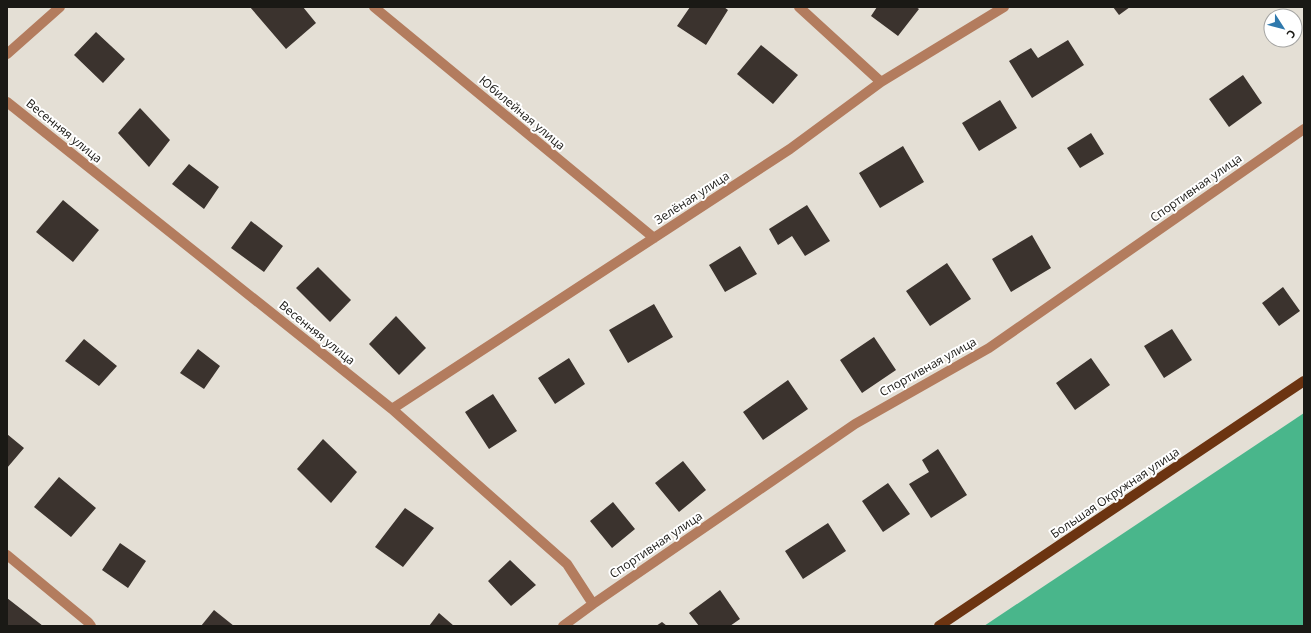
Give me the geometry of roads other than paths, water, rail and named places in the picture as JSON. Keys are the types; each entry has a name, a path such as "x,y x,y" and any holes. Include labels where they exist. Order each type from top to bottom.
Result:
{"main road":[{"name":"Большая Окружная улица","path":"939,626 1304,381"}],"street":[{"path":"7,54 60,7"},
{"name":"Юбилейная улица","path":"374,7 654,238"},
{"path":"799,7 881,82"},
{"name":"Зелёная улица","path":"392,409 790,149 881,82 1004,7"},
{"name":"Весенняя улица","path":"7,102 392,409 567,564 593,604"},
{"name":"Спортивная улица","path":"563,626 855,424 989,348 1304,129"},
{"path":"7,554 91,626"}]}
